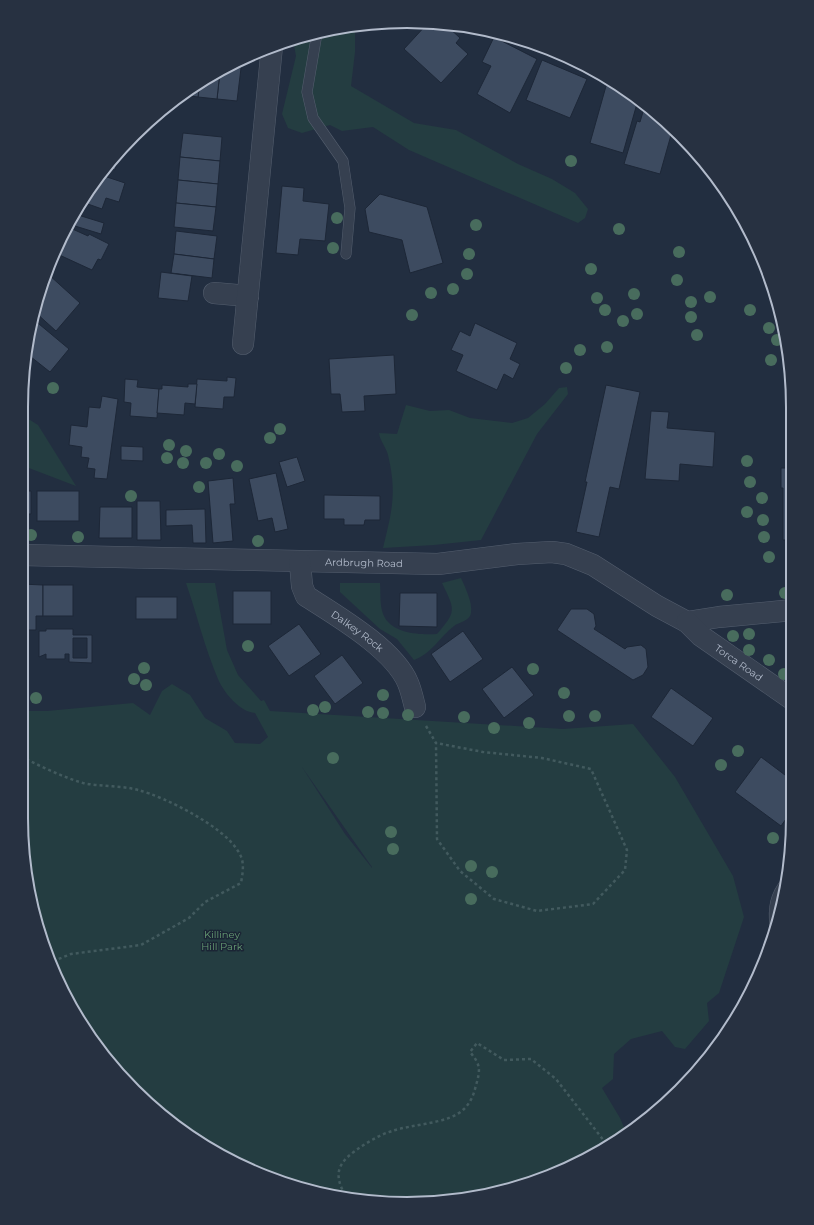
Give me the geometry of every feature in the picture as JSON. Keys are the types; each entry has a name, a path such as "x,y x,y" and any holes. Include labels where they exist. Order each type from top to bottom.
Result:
{"street":[{"path":"243,344 271,53"},
{"path":"214,293 248,296"},
{"name":"Ardbrugh Road","path":"28,555 438,564 517,554 558,552 593,565 663,610 687,622"},
{"name":"Dalkey Rock","path":"300,562 302,586 306,596 367,638 391,660 408,682 415,706"},
{"path":"687,622 719,617 786,611"},
{"name":"Torca Road","path":"687,622 701,636 786,695"}],"lane":[{"path":"316,39 307,92 313,118 342,161 350,208 346,254"},
{"path":"775,908 775,900 779,890"}],"path":[{"path":"415,706 436,743 437,839 460,871 494,899 537,911 593,904 625,870 627,850 591,769 542,758 483,752 436,743"},
{"path":"28,760 83,783 138,790 190,812 227,839 238,851 244,866 241,883 206,902 189,918 141,946 71,954 56,960"},
{"path":"344,1192 338,1178 343,1160 366,1143 392,1131 443,1120 464,1110 473,1096 479,1075 479,1062 470,1052 477,1043 504,1060 531,1059 556,1079 604,1141"}],"green space":[{"path":"355,31 355,52 351,86 414,123 456,130 518,164 552,179 575,193 588,209 585,218 578,223 409,150 373,127 342,131 330,125 302,133 288,128 282,114 296,56 294,45 333,35"},
{"path":"567,387 568,394 537,434 481,540 383,548 391,512 393,491 388,455 379,433 397,434 406,405 430,411 449,410 470,418 512,423 528,418 545,404 559,388"},
{"path":"28,420 38,425 76,486 28,468"},
{"path":"461,578 470,600 471,613 469,618 454,626 430,650 414,660 397,639 380,629 340,592 340,583 380,583 382,610 389,623 402,630 416,634 437,634 448,620 452,610 450,599 442,583"},
{"name":"Killiney Hill Park","path":"186,583 215,583 227,650 238,675 261,701 264,700 270,711 563,729 633,724 675,777 733,876 744,917 719,993 707,1003 709,1021 685,1049 675,1047 662,1031 631,1039 614,1054 613,1079 602,1088 624,1128 575,1158 552,1168 529,1177 481,1190 456,1194 407,1197 358,1194 333,1190 285,1177 239,1158 196,1133 176,1119 139,1086 122,1068 92,1029 67,986 48,940 41,916 35,892 29,843 28,711 47,711 133,703 150,715 162,691 172,684 190,695 205,718 227,731 235,743 260,744 268,737 255,713 244,709 228,696 213,668","holes":["302,767 372,867 345,834"]}],"building":[{"path":"423,29 432,29 452,31 460,38 456,43 468,54 441,83 404,49"},
{"path":"493,38 537,59 510,113 477,94 491,66 482,62"},
{"path":"542,60 587,79 570,118 526,100"},
{"path":"241,66 237,101 217,99 219,78"},
{"path":"219,78 217,99 198,97 199,90"},
{"path":"606,85 637,105 623,153 590,143"},
{"path":"199,90 198,97 190,96"},
{"path":"643,111 671,135 660,174 624,164 637,121 640,122"},
{"path":"183,133 222,137 220,161 180,157"},
{"path":"180,157 220,161 218,184 178,180"},
{"path":"117,163 115,170 112,169"},
{"path":"106,177 125,183 119,202 106,198 102,209 87,204"},
{"path":"178,180 218,184 216,207 176,203"},
{"path":"282,186 304,188 303,201 329,204 325,241 300,239 298,255 276,253"},
{"path":"380,194 427,207 443,263 410,273 402,240 369,232 365,209"},
{"path":"176,203 216,207 213,231 174,227"},
{"path":"80,216 104,223 101,234 75,226"},
{"path":"72,229 88,236 89,234 109,244 101,260 98,259 92,270 60,255"},
{"path":"176,231 217,236 214,259 174,254"},
{"path":"174,254 214,259 212,278 171,273"},
{"path":"161,272 192,276 188,301 158,298"},
{"path":"51,277 80,303 56,331 39,316"},
{"path":"38,323 69,349 50,372 31,357"},
{"path":"475,323 517,343 510,359 520,364 513,379 504,374 497,390 456,371 463,355 451,350 460,331 470,336"},
{"path":"394,355 396,394 364,396 365,411 342,412 340,394 331,394 329,359"},
{"path":"227,377 236,378 234,397 224,397 223,409 195,407 197,379 227,381"},
{"path":"125,379 138,380 137,387 159,389 157,418 130,416 131,403 124,402"},
{"path":"188,384 197,384 195,404 185,403 184,415 157,413 159,389 162,389 162,385 188,387"},
{"path":"606,385 640,392 619,489 610,487 599,537 576,532"},
{"path":"102,396 118,399 107,479 94,478 95,469 87,468 89,458 81,457 82,447 69,445 71,425 87,427 89,407 100,408"},
{"path":"651,411 669,412 667,428 715,432 713,467 680,464 679,481 645,479"},
{"path":"121,446 143,447 143,461 121,460"},
{"path":"297,457 305,481 287,487 279,462"},
{"path":"781,468 786,468 786,540 783,540 783,488 781,488"},
{"path":"276,473 288,529 275,532 272,518 258,521 249,479"},
{"path":"233,478 235,504 230,504 233,541 213,543 208,481"},
{"path":"28,491 31,491 31,514 28,514"},
{"path":"37,491 79,491 79,521 37,521"},
{"path":"324,495 380,496 380,520 365,520 364,525 344,525 344,519 324,519"},
{"path":"137,501 160,501 161,540 137,540"},
{"path":"100,507 132,507 132,538 99,538"},
{"path":"205,509 206,543 193,543 192,525 166,526 166,510"},
{"path":"28,584 43,585 43,616 36,616 36,630 28,630"},
{"path":"43,585 73,585 73,616 43,616"},
{"path":"233,591 271,591 271,624 233,624"},
{"path":"400,593 437,593 437,627 399,626"},
{"path":"136,597 177,597 177,619 136,619"},
{"path":"571,609 587,609 594,614 596,626 594,629 625,649 627,647 641,645 646,649 648,667 643,675 633,680 557,630"},
{"path":"299,624 321,654 289,676 268,646"},
{"path":"46,629 73,629 73,635 92,635 92,663 69,662 69,654 65,654 65,659 46,659 46,654 39,657 39,631 46,631","holes":["73,638 87,638 87,658 73,658"]},
{"path":"463,631 483,659 450,682 431,654"},
{"path":"342,655 363,683 335,704 314,676"},
{"path":"512,667 534,695 504,718 482,689"},
{"path":"671,688 713,718 693,746 651,717"},
{"path":"761,757 786,776 786,819 781,826 735,792"}]}
